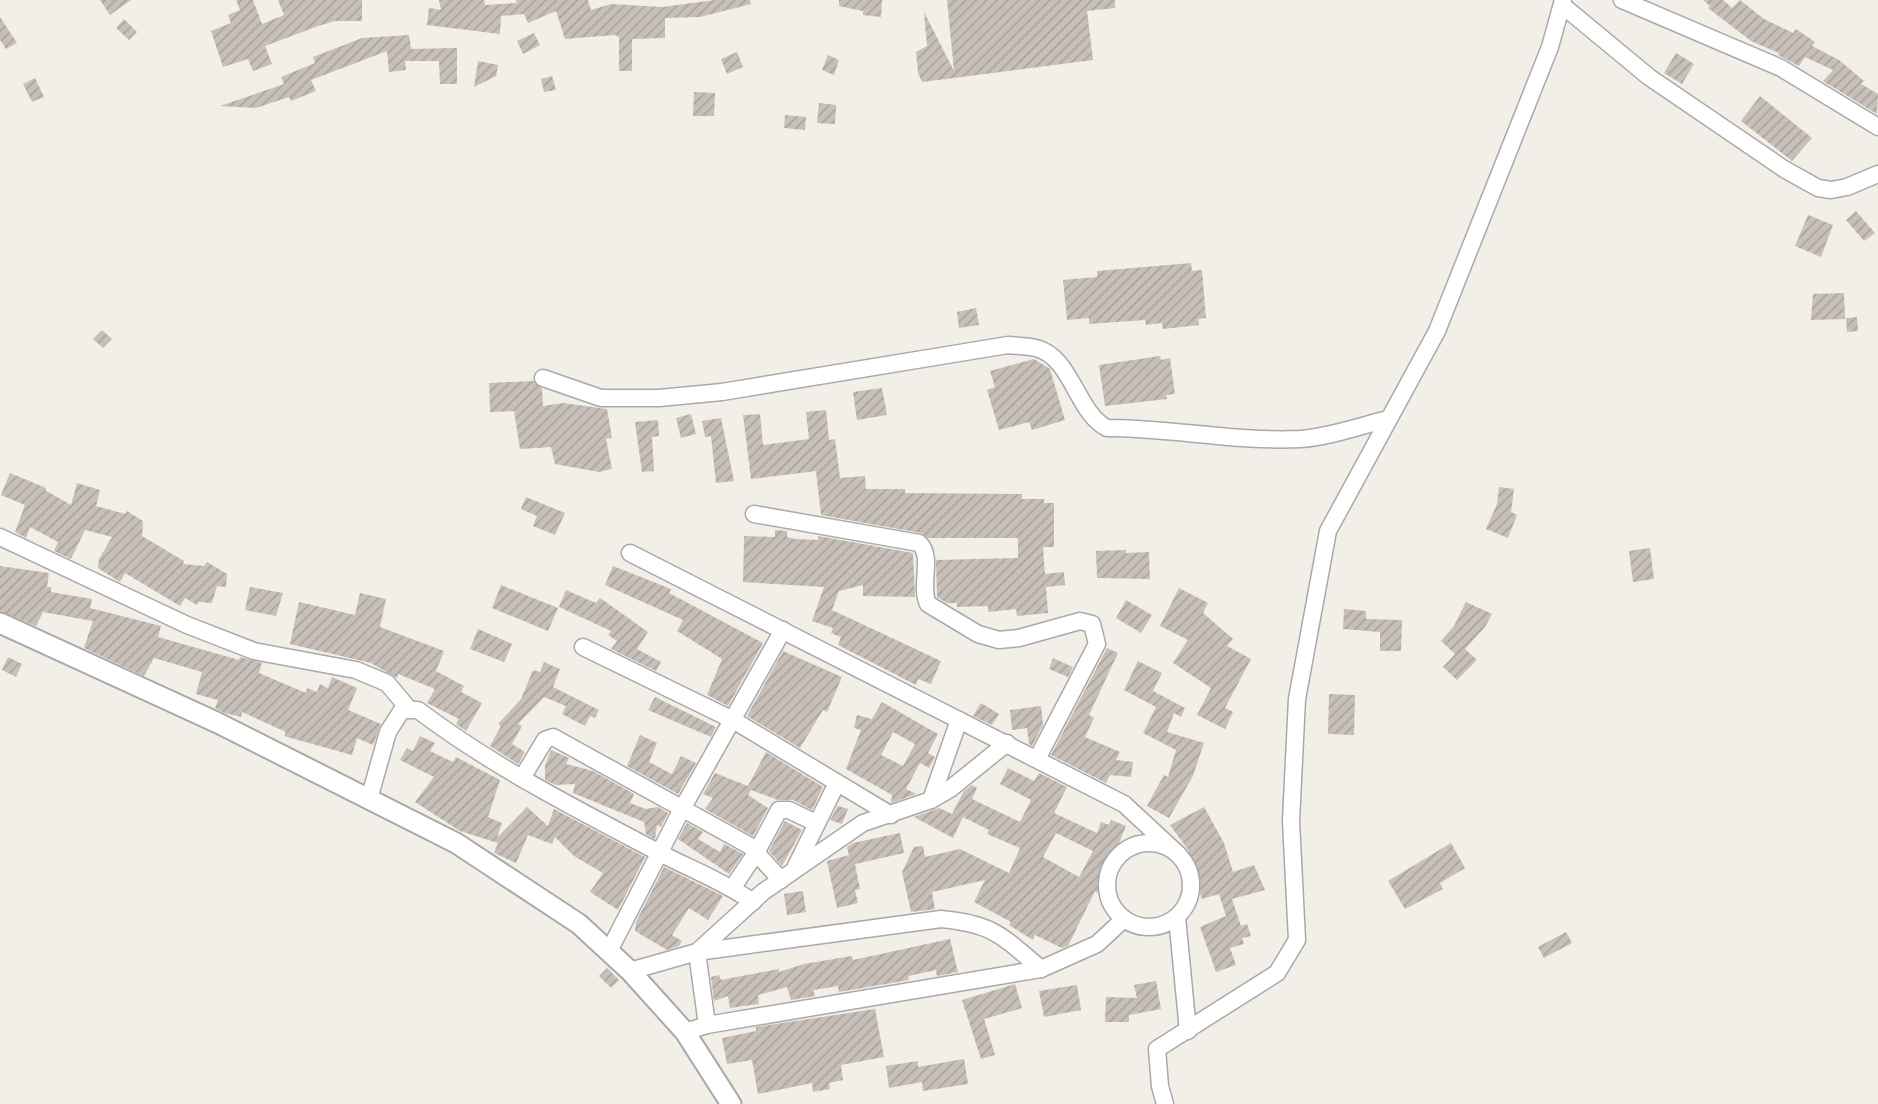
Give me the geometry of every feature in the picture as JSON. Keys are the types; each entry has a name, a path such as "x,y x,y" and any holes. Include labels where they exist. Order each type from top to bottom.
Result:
{"street":[{"path":"1622,0 1781,68 1878,127"},
{"path":"1165,1104 1160,1086 1157,1049 1277,973 1297,940 1291,821 1297,699 1328,531 1437,331 1550,47 1562,2 1649,77 1784,169 1818,188 1831,190 1847,187 1878,174"},
{"path":"542,378 601,398 659,398 722,392 1008,345 1038,348 1056,362 1095,422 1107,428 1191,431 1244,439 1303,439 1388,419"},
{"path":"754,514 919,542 926,554 923,587 928,604 978,634 999,640 1019,638 1080,621 1092,624 1097,644 1037,759"},
{"path":"0,537 221,638 254,650 356,670 387,683 408,708"},
{"path":"630,553 1124,804 1179,855 1187,866 1191,893 1177,917 1188,1031"},
{"path":"0,623 218,723 456,843 579,924 609,951 685,1032 731,1104"},
{"path":"609,951 682,809 783,631"},
{"path":"583,647 733,720 891,815"},
{"path":"369,799 388,732 402,710 418,710 522,778 659,853 733,887 753,902"},
{"path":"931,800 959,720"},
{"path":"522,778 545,740 553,737 750,846 787,876"},
{"path":"697,952 753,902 863,823 931,800 950,789 1007,743"},
{"path":"787,876 837,783"},
{"path":"733,887 783,808 816,823"},
{"path":"1177,917 1151,927 1124,919 1115,909 1107,883 1110,869 1117,858 1140,844 1168,847 1179,855"},
{"path":"630,971 697,952 941,919 979,923 1006,939 1041,969"},
{"path":"685,1032 707,1025 1041,969 1097,944 1124,919"},
{"path":"697,952 707,1025"}],"building":[{"path":"100,0 131,0 110,15"},
{"path":"236,0 253,0 262,24 284,15 278,0 362,0 362,21 335,21 265,46 272,64 253,71 248,59 223,67 211,31 231,23 228,15 240,10"},
{"path":"439,0 484,0 485,5 517,3 516,0 588,0 591,10 611,4 662,7 715,0 750,0 751,4 700,17 665,18 665,38 632,39 632,71 619,71 619,37 615,35 565,39 556,11 528,23 524,14 501,16 500,34 427,25 429,8 441,10"},
{"path":"839,0 882,0 881,17 863,15 863,11 839,6"},
{"path":"947,0 1115,0 1115,8 1087,11 1093,60 922,82 918,73 916,52 927,46 924,12 954,71"},
{"path":"1703,0 1723,0 1732,8 1740,0 1764,19 1793,33 1796,29 1815,42 1812,46 1839,60 1864,81 1861,84 1878,94 1877,114 1823,81 1833,70 1805,57 1799,66 1778,55 1779,53 1751,41 1708,8 1710,6"},
{"path":"0,17 17,43 6,49 0,40"},
{"path":"124,19 137,32 129,40 116,28"},
{"path":"534,33 540,45 523,54 517,41"},
{"path":"409,35 411,49 457,48 457,84 440,84 439,61 405,61 406,70 389,72 387,51 311,80 316,91 291,101 289,97 256,108 220,106 284,84 281,77 315,63 313,57 362,38"},
{"path":"737,52 743,67 727,74 721,59"},
{"path":"1676,53 1694,64 1682,84 1664,73"},
{"path":"828,55 839,60 834,75 822,70"},
{"path":"478,61 498,65 496,76 474,87"},
{"path":"552,76 556,90 544,92 541,79"},
{"path":"35,78 44,97 32,102 23,84"},
{"path":"694,92 715,93 714,116 693,116"},
{"path":"1760,96 1812,138 1792,161 1741,121"},
{"path":"819,103 836,105 835,124 817,123"},
{"path":"785,115 806,117 805,130 784,128"},
{"path":"1856,211 1875,233 1864,241 1846,220"},
{"path":"1808,215 1833,225 1821,257 1795,246"},
{"path":"1191,263 1192,271 1202,270 1206,318 1198,319 1199,325 1163,329 1162,323 1146,325 1145,320 1089,324 1089,318 1067,320 1063,280 1097,277 1097,271"},
{"path":"1844,293 1845,319 1811,320 1813,294"},
{"path":"976,308 979,325 959,328 957,312"},
{"path":"1857,317 1858,331 1847,332 1846,318"},
{"path":"102,330 112,339 103,348 93,339"},
{"path":"1160,356 1161,360 1170,358 1175,394 1166,395 1167,399 1105,406 1099,365"},
{"path":"1034,359 1050,369 1065,420 1032,430 1029,422 999,430 987,390 995,387 990,371"},
{"path":"533,381 542,389 543,406 563,403 607,409 612,438 606,439 612,469 599,472 555,464 551,447 520,449 514,411 490,412 489,383"},
{"path":"882,388 887,415 857,420 853,392"},
{"path":"826,410 829,440 835,439 840,478 865,476 866,489 905,489 905,493 1022,494 1022,499 1044,499 1044,503 1054,503 1054,547 1043,547 1045,574 1064,572 1065,585 1046,587 1048,613 1017,616 1016,609 988,612 988,606 957,607 957,603 947,603 937,597 936,560 1018,558 1018,538 928,538 921,533 821,515 816,471 751,479 743,415 760,414 763,445 809,439 806,412"},
{"path":"691,414 696,434 681,438 676,418"},
{"path":"721,418 734,481 716,483 711,436 705,437 702,421"},
{"path":"658,420 659,436 652,437 654,471 642,472 635,422"},
{"path":"10,473 46,488 45,490 71,505 77,483 100,490 96,506 125,514 127,511 143,521 142,536 184,561 183,564 204,566 207,562 227,574 226,587 217,586 212,603 198,602 197,605 185,598 180,606 125,573 120,582 98,568 99,559 112,537 85,530 71,559 54,551 58,542 30,527 26,538 15,532 25,505 1,495"},
{"path":"1499,487 1514,489 1511,512 1517,515 1508,538 1486,529 1497,504"},
{"path":"526,497 565,513 555,535 533,526 537,516 521,509"},
{"path":"775,530 787,531 787,537 795,539 818,540 818,536 913,553 915,597 863,596 863,585 839,591 832,610 941,661 931,684 918,679 916,685 838,645 841,637 831,633 833,628 812,621 824,587 743,582 744,536 775,537"},
{"path":"1650,548 1654,579 1633,582 1629,551"},
{"path":"1126,550 1126,553 1149,552 1150,579 1097,578 1096,551"},
{"path":"0,566 49,573 47,587 51,587 51,592 92,599 90,608 161,626 158,637 239,660 240,657 262,663 259,673 306,693 307,688 317,692 320,684 328,688 332,677 357,688 348,710 381,724 373,745 357,738 352,755 284,736 286,732 242,712 241,717 225,713 215,708 218,700 196,694 202,672 154,658 144,676 84,648 93,621 43,612 36,626 0,611"},
{"path":"613,566 671,589 669,593 763,643 728,706 707,695 722,659 677,631 683,620 605,585"},
{"path":"501,585 558,608 548,631 492,608"},
{"path":"250,587 283,593 276,616 245,610"},
{"path":"1179,588 1208,603 1203,613 1233,639 1227,646 1251,659 1225,708 1233,712 1225,729 1197,715 1211,688 1173,663 1188,640 1160,626"},
{"path":"566,590 596,603 600,598 648,632 637,649 661,662 656,671 611,649 617,641 608,635 611,631 559,607"},
{"path":"360,593 386,599 380,627 444,651 436,671 464,686 461,692 482,703 466,731 456,724 459,719 427,703 435,689 398,674 397,678 371,663 290,644 299,602 355,615"},
{"path":"1126,600 1152,615 1141,633 1116,618"},
{"path":"1466,602 1492,614 1485,627 1465,649 1477,660 1457,680 1443,667 1455,654 1441,641 1454,626"},
{"path":"1344,609 1366,611 1366,619 1402,620 1401,651 1380,651 1380,632 1343,629"},
{"path":"478,629 512,644 504,662 470,649"},
{"path":"1107,648 1118,653 1089,715 1094,718 1085,737 1120,752 1116,760 1133,762 1131,777 1110,775 1106,783 1051,755"},
{"path":"783,651 842,677 827,712 823,710 800,748 747,716"},
{"path":"8,657 22,664 16,677 2,670"},
{"path":"1053,658 1073,667 1068,677 1049,669"},
{"path":"1138,661 1162,673 1153,691 1185,708 1181,717 1174,713 1167,732 1204,743 1193,776 1169,818 1147,806 1164,775 1168,777 1176,750 1143,733 1156,707 1124,690"},
{"path":"544,662 560,669 553,687 599,710 595,718 590,716 585,726 562,714 566,706 544,697 518,724 522,726 512,744 525,752 518,764 490,746 501,726 498,724 521,699 533,670 540,672"},
{"path":"1329,694 1355,695 1354,735 1328,734"},
{"path":"655,697 716,727 711,737 648,710"},
{"path":"882,702 938,734 928,753 935,757 929,768 920,763 906,789 916,794 891,803 892,795 846,769 861,730 854,728 857,715 872,719","holes":["893,732 915,744 903,766 881,755"]},
{"path":"981,703 999,714 992,725 973,716"},
{"path":"1041,706 1043,725 1032,746 1029,744 1027,728 1012,730 1010,710"},
{"path":"640,735 657,743 649,762 672,774 681,756 696,763 678,794 627,766"},
{"path":"420,736 435,743 430,751 453,762 456,757 500,780 488,817 502,823 497,838 527,807 548,826 554,809 645,857 618,910 590,892 603,873 574,856 555,837 552,844 528,835 516,863 494,853 498,843 460,831 415,802 434,777 400,760 407,748 413,751"},
{"path":"551,750 569,758 566,764 593,771 634,794 630,803 646,809 658,807 668,813 661,827 657,825 655,839 646,834 644,822 573,793 575,784 556,785 545,780 545,766"},
{"path":"766,752 823,787 812,810 793,800 778,800 751,790 748,795 768,808 753,836 705,809 713,798 703,794 715,773 748,786"},
{"path":"1008,768 1034,781 1039,773 1067,787 1054,813 1097,833 1101,822 1109,825 1111,820 1126,826 1109,868 1113,870 1100,894 1095,891 1068,946 1062,948 1035,935 1033,940 1009,925 1011,922 974,902 985,880 932,892 935,909 911,912 902,872 914,847 923,846 925,857 960,849 1009,873 1020,848 987,834 989,830 963,817 953,838 914,817 939,808 952,814 964,791 972,785 977,788 972,799 1020,822 1031,800 1000,784","holes":["1056,833 1093,851 1079,877 1043,857"]},
{"path":"838,806 848,809 842,824 830,820"},
{"path":"1204,807 1224,843 1233,872 1254,865 1265,890 1232,899 1241,926 1247,924 1251,936 1242,938 1244,944 1230,948 1236,965 1216,972 1200,927 1226,916 1219,894 1202,899 1188,859 1189,851 1170,825"},
{"path":"785,821 802,830 782,866 769,851"},
{"path":"687,823 703,832 698,839 720,852 724,844 743,854 729,874 678,839"},
{"path":"900,833 904,853 855,864 860,889 855,890 858,903 837,908 827,861 849,855 847,847 853,843"},
{"path":"1451,843 1465,868 1440,883 1443,889 1405,909 1388,881"},
{"path":"664,867 723,896 708,920 689,908 672,935 682,941 679,946 667,950 635,931 636,922"},
{"path":"803,891 806,912 787,915 784,894"},
{"path":"1566,932 1572,943 1544,958 1538,947"},
{"path":"950,939 958,972 937,976 936,970 908,976 909,980 839,992 838,986 813,990 815,996 791,1000 787,987 758,995 759,1004 730,1008 728,996 714,1001 711,977 719,975 721,980 779,969 779,972 804,964 852,956 853,960"},
{"path":"607,968 619,980 611,988 599,976"},
{"path":"1156,981 1161,1009 1129,1015 1129,1022 1105,1022 1106,997 1137,998 1134,985"},
{"path":"1015,984 1022,1008 984,1019 995,1055 981,1059 962,1000"},
{"path":"1077,985 1081,1010 1044,1017 1039,991"},
{"path":"875,1009 884,1057 841,1065 843,1080 829,1083 830,1089 813,1092 812,1083 758,1094 752,1060 727,1064 722,1038 756,1031 756,1027"},
{"path":"964,1059 968,1084 923,1091 922,1082 889,1088 886,1066 918,1061 918,1067"}]}
